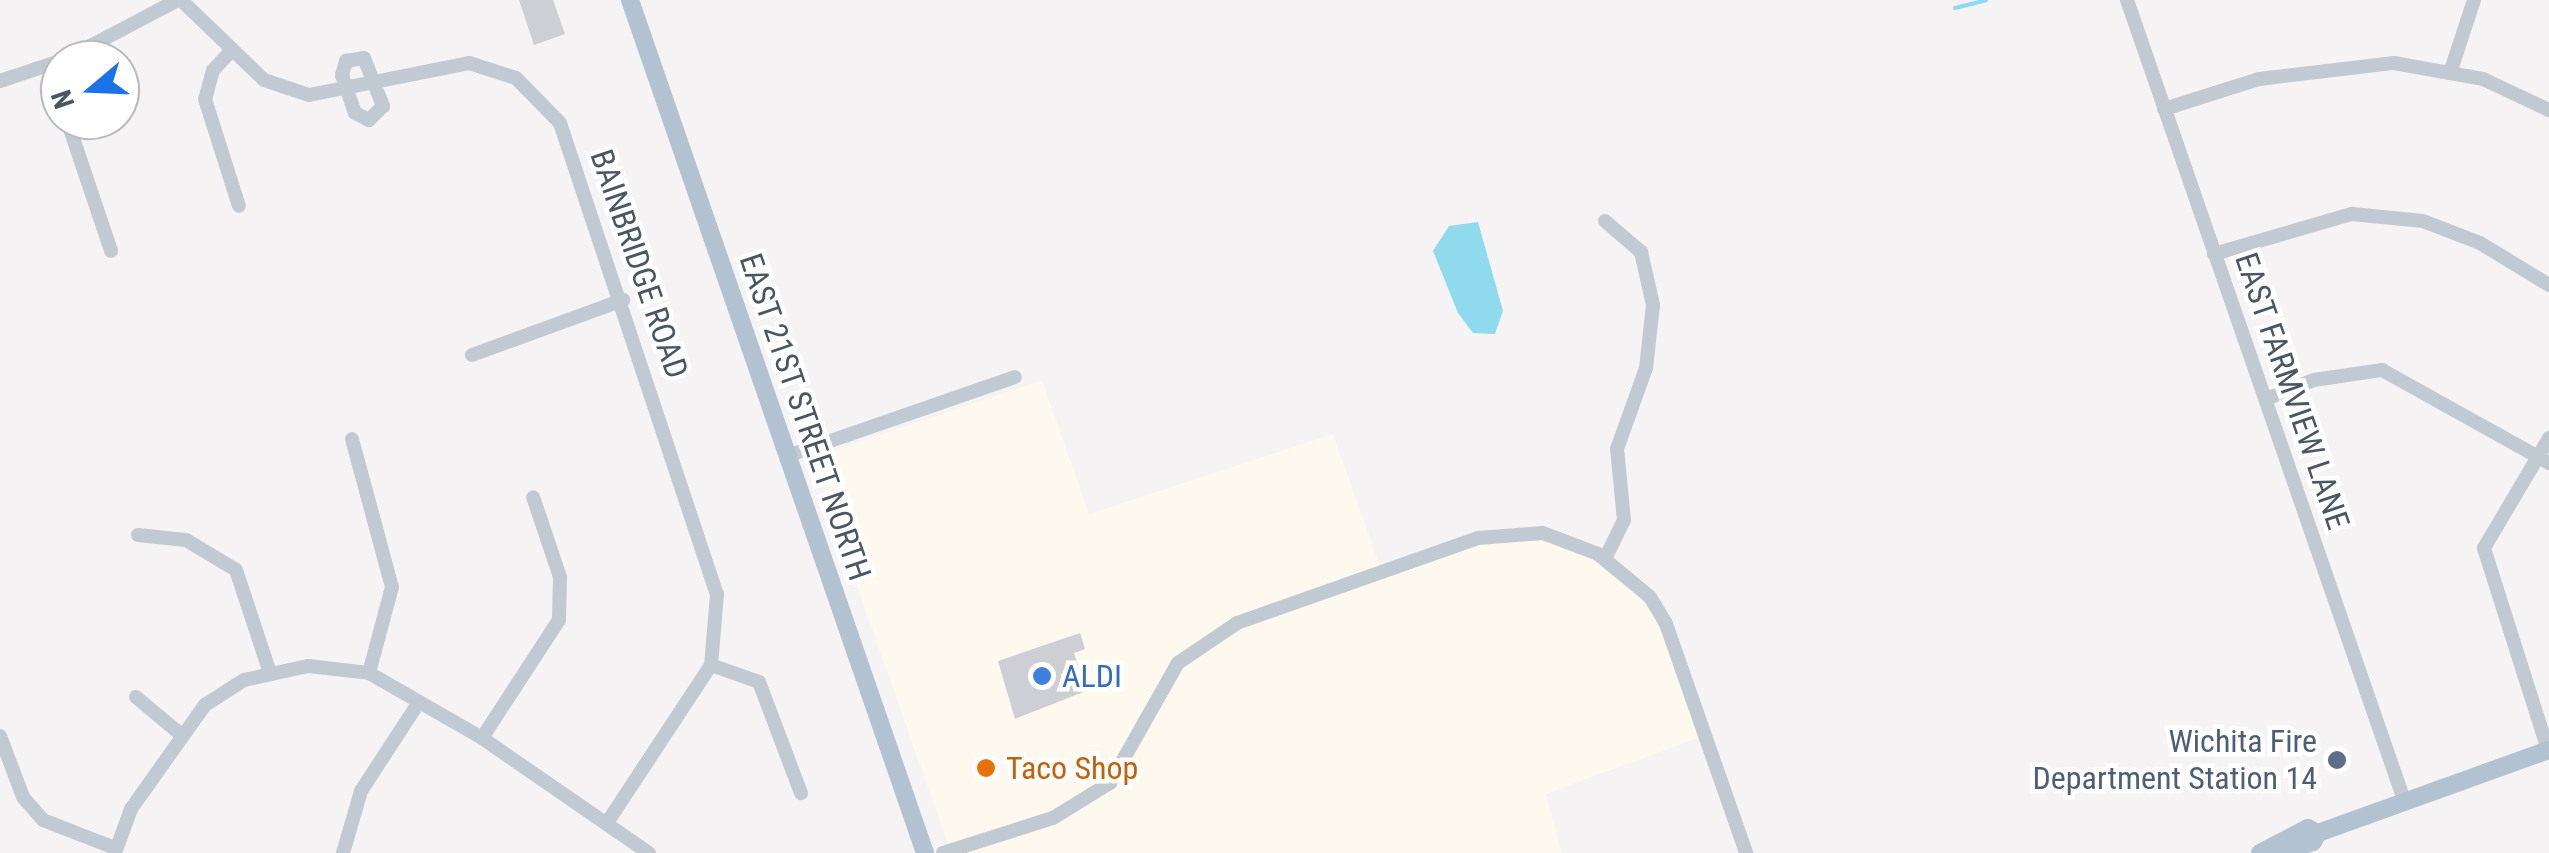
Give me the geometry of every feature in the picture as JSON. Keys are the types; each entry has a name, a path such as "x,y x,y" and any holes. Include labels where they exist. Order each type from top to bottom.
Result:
{"main road":[{"name":"EAST 21ST STREET NORTH","path":"630,0 925,853"},
{"path":"2267,850 2298,848 2318,833 2549,750"}],"street":[{"name":"BAINBRIDGE ROAD","path":"180,0 264,80 309,95 348,92 374,82 469,64 516,78 560,123 708,550 718,594 712,665 607,823"},
{"path":"101,40 180,0"},
{"name":"EAST FARMVIEW LANE","path":"2127,0 2404,800"},
{"path":"2450,73 2474,0"},
{"path":"231,51 213,70 205,99 238,206"},
{"path":"355,58 368,63 383,106 377,117 355,114 348,92 342,67 355,58"},
{"path":"2164,108 2259,79 2394,63 2483,79 2549,110"},
{"path":"0,81 40,68"},
{"path":"74,140 112,251"},
{"path":"2214,254 2352,214 2423,221 2480,243 2549,285"},
{"path":"1605,220 1640,252 1652,304 1646,368 1617,448 1624,520 1606,559"},
{"path":"472,355 623,300"},
{"path":"2266,399 2314,380 2382,370 2544,459"},
{"path":"786,456 1016,377"},
{"path":"2549,438 2544,459 2484,548 2549,750"},
{"path":"352,440 392,587 368,673"},
{"path":"482,738 559,620 560,578 534,497"},
{"path":"943,853 1053,818 1110,783 1178,663 1237,623 1478,538 1543,532 1606,559 1650,596 1666,624 1746,853"},
{"path":"138,536 186,540 236,570 269,670"},
{"path":"712,665 759,682 801,793"},
{"path":"0,736 22,797 44,820 116,850 179,732 205,705 269,670 341,666 368,673 482,738 649,853"},
{"path":"136,697 179,732"},
{"path":"344,853 361,791 419,702"}],"shaded area":[{"path":"1042,380 1089,514 1333,434 1382,572 1478,538 1543,533 1605,559 1666,624 1706,735 1546,794 1562,853 951,853 812,458"}],"water":[{"path":"1478,222 1503,311 1495,334 1473,333 1458,313 1433,251 1449,226"}],"building":[{"path":"519,0 553,0 565,34 534,45"},
{"name":"ALDI","path":"1080,633 1085,649 1074,653 1086,691 1015,719 998,661"}],"waterway":[{"path":"1955,8 1986,0"}],"place":[{"name":"ALDI","path":"1042,676"},
{"name":"Wichita Fire Department Station 14","path":"2337,760"},
{"name":"Taco Shop","path":"986,768"}]}
